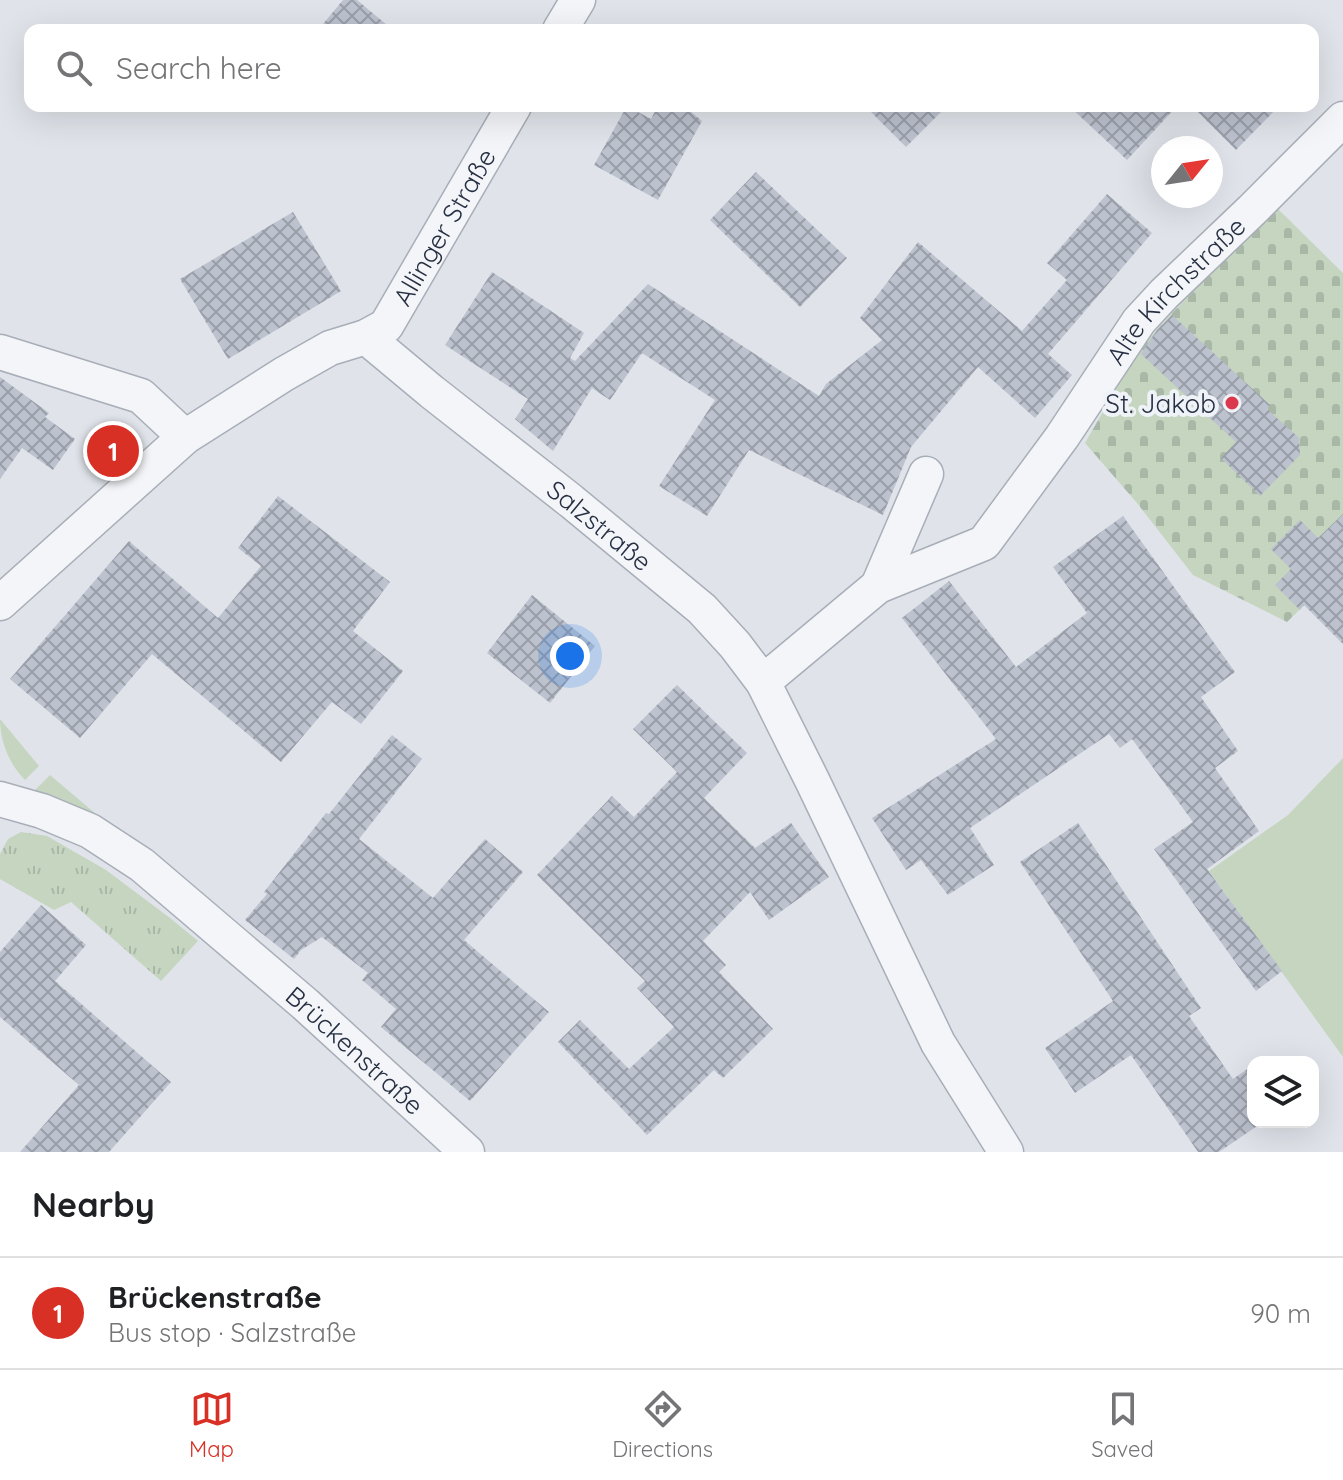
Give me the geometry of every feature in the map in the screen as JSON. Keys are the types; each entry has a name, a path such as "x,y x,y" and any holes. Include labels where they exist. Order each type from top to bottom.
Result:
{"street":[{"path":"564,24 578,0"},
{"name":"Allinger Straße","path":"366,337 386,326 511,112"},
{"name":"Alte Kirchstraße","path":"763,682 878,586 984,543 1062,437 1139,321 1343,119"},
{"path":"0,603 185,437 330,348 366,337"},
{"name":"Salzstraße","path":"366,337 702,609 735,645 763,682 938,1043 1006,1152"},
{"path":"0,352 141,396 185,437"},
{"name":"Alte Kirchstraße","path":"878,586 926,474"},
{"name":"Brückenstraße","path":"0,799 42,811 90,831 142,865 305,1004 467,1152"}],"green space":[{"path":"1276,207 1343,273 1343,567 1287,622 1193,575 1085,443 1138,351"},
{"path":"0,719 39,766 25,780 6,752"},
{"path":"1343,758 1343,1057 1209,871 1288,815"},
{"path":"50,775 116,831 70,805 34,791"},
{"path":"21,832 47,836 106,870 198,941 161,981 71,902 54,910 0,879 0,854 8,839"}],"building":[{"path":"343,0 357,0 386,24 323,24"},
{"path":"624,112 638,112 651,119 655,112 691,112 702,121 658,200 594,165"},
{"path":"871,112 941,112 906,147"},
{"path":"1075,112 1171,112 1127,160"},
{"path":"1198,112 1273,112 1236,150"},
{"path":"756,172 847,258 800,307 710,220"},
{"path":"1107,194 1152,233 1048,354 1072,375 1035,418 978,367 911,447 883,515 749,450 707,516 659,486 715,400 642,353 610,400 592,388 553,451 515,419 528,399 445,345 492,272 584,333 570,358 575,361 648,284 819,396 826,384 882,340 860,318 918,242 1022,331 1067,280 1047,263"},
{"path":"293,212 341,291 228,359 180,279"},
{"name":"St. Jakob","path":"1172,315 1270,405 1267,409 1299,438 1300,455 1260,496 1221,458 1236,442 1141,354"},
{"path":"0,377 49,413 45,417 75,439 53,470 22,448 0,479"},
{"path":"278,496 390,582 353,631 403,671 361,724 332,702 281,762 152,654 80,738 10,679 129,541 218,618 261,566 238,548"},
{"path":"1343,514 1343,644 1304,605 1300,610 1275,585 1291,569 1271,549 1300,520 1318,538"},
{"path":"1123,516 1235,672 1201,697 1238,751 1215,768 1259,831 1207,869 1282,971 1256,991 1154,849 1193,822 1132,739 1120,748 1109,734 970,828 994,865 948,895 921,860 906,870 872,818 996,739 902,618 949,581 1016,667 1087,613 1053,567"},
{"path":"532,595 595,646 550,703 487,653"},
{"path":"677,685 747,753 704,798 755,848 791,823 829,877 769,920 750,892 703,941 726,965 719,972 773,1029 723,1078 714,1070 647,1135 558,1042 580,1020 629,1069 674,1027 637,988 645,981 537,875 612,796 634,817 677,772 633,729"},
{"path":"392,735 422,759 359,839 433,898 485,839 523,872 464,940 549,1012 470,1101 381,1027 396,1009 362,980 368,973 322,937 301,950 294,959 245,920 326,813 329,814"},
{"path":"1078,823 1201,1008 1189,1016 1233,1079 1247,1069 1247,1128 1254,1128 1219,1152 1198,1152 1131,1055 1075,1093 1045,1048 1113,1001 1020,862"},
{"path":"41,905 86,945 55,981 171,1082 109,1152 20,1152 79,1085 0,1017 0,952"}],"place":[{"name":"St. Jakob","path":"1232,403"},
{"name":"Brückenstraße","path":"113,451"}]}
